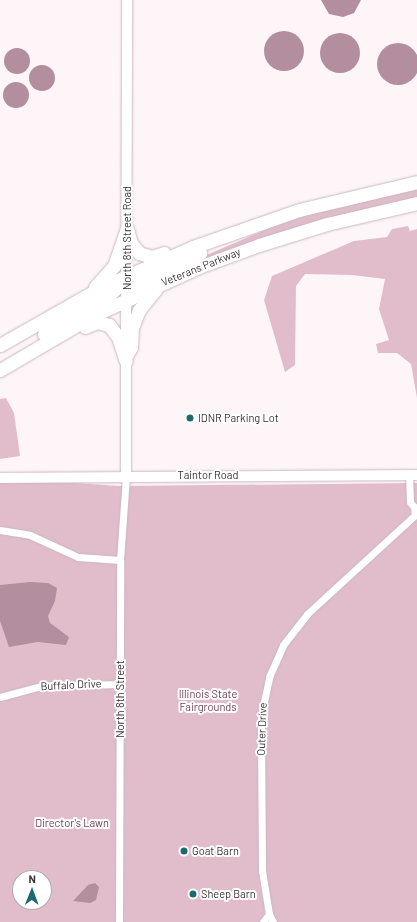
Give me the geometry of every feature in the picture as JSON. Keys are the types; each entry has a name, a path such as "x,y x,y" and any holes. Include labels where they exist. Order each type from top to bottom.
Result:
{"highway":[{"name":"Veterans Parkway","path":"0,344 74,302 127,275 242,228 324,203 417,182"},
{"name":"Veterans Parkway","path":"3,366 126,299 164,282 296,233 417,203"},
{"path":"126,299 141,282 249,232 254,224"},
{"path":"127,229 136,249 152,257 224,229 242,228"},
{"path":"74,302 101,283 111,270 121,250 127,229"},
{"path":"3,366 111,293 127,275"},
{"path":"126,359 131,346 132,328 139,310 146,298 164,282"},
{"path":"3,366 29,358 97,322 105,323 115,331 126,359"}],"street":[{"name":"North 8th Street Road","path":"126,476 127,0"},
{"name":"Taintor Road","path":"0,478 413,475"},
{"name":"Outer Drive","path":"273,922 269,914 262,871 261,735 263,699 268,677 283,645 307,614 416,516 416,506 410,502 413,475"},
{"name":"North 8th Street","path":"119,922 120,560 126,476"},
{"path":"0,530 30,535 78,557 120,560"},
{"name":"Buffalo Drive","path":"0,697 41,686 120,684"},
{"path":"263,922 269,914"}],"green space":[{"path":"417,187 417,197 181,268 181,266 300,215"},
{"path":"408,226 410,231 417,229 417,398 411,364 397,353 378,353 376,344 389,340 379,309 385,279 352,275 305,274 296,286 295,365 285,372 264,300 272,276 354,241 387,237 392,229"},
{"path":"6,398 14,413 20,456 0,459 0,399"},
{"name":"Illinois State Fairgrounds","path":"49,481 118,486 417,483 417,922 0,922 0,482"}],"shaded area":[{"path":"321,0 361,0 354,13 343,17 329,14"},
{"path":"288,31 295,34 301,40 304,51 303,59 295,68 288,71 280,71 273,68 265,59 264,47 267,40 276,32"},
{"path":"344,33 351,36 357,42 360,53 359,61 351,70 344,73 336,73 329,70 321,61 320,49 323,42 332,34"},
{"path":"398,43 413,49 419,64 413,79 398,85 383,79 377,64 383,49"},
{"path":"17,48 26,52 30,61 26,70 17,74 8,70 4,61 8,52"},
{"path":"42,65 51,69 55,78 51,87 42,91 33,87 29,78 33,69"},
{"path":"16,82 25,86 29,95 25,104 16,108 7,104 3,95 7,86"},
{"path":"30,582 48,583 57,588 55,601 48,616 50,623 69,637 66,645 38,642 9,647 0,621 0,585"},
{"path":"95,883 99,887 96,900 90,903 73,901 88,885"}],"place":[{"name":"IDNR Parking Lot","path":"190,418"},
{"name":"Goat Barn","path":"184,851"},
{"name":"Sheep Barn","path":"193,894"}],"park label":[{"name":"Director's Lawn","path":"72,823"}]}
